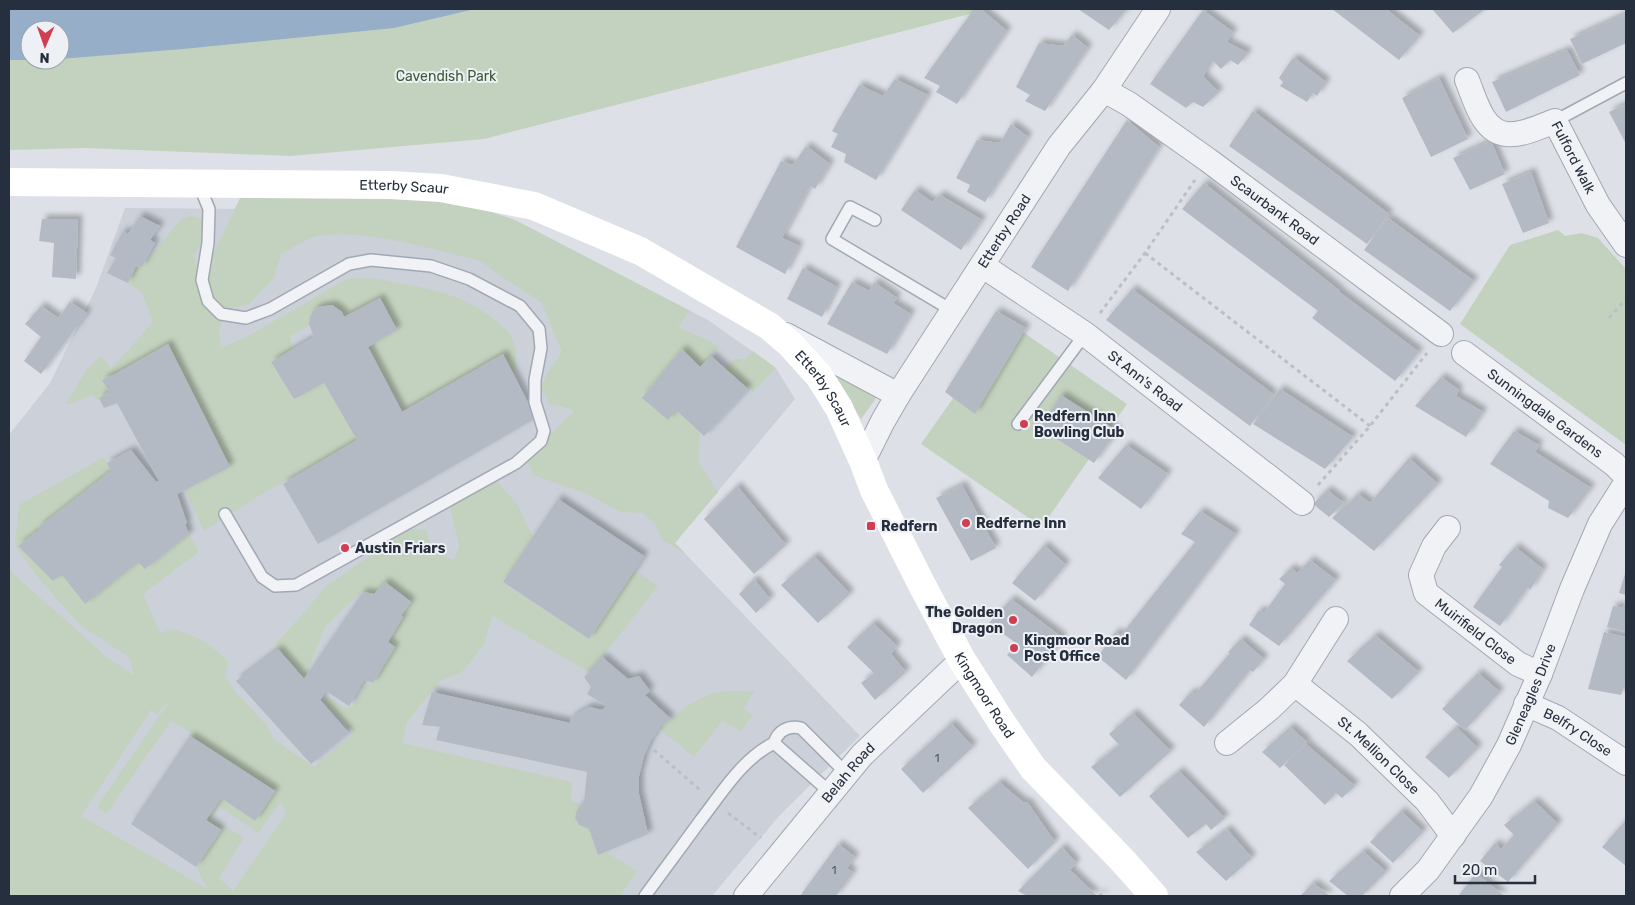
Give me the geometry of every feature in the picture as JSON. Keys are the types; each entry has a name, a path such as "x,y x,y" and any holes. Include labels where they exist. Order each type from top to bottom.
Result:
{"street":[{"name":"Etterby Road","path":"863,461 882,421 898,395 1059,146 1104,90 1158,9"},
{"name":"Fulford Walk","path":"1467,80 1485,122 1495,130 1506,134 1522,132 1555,121 1598,205 1626,244"},
{"name":"Scaurbank Road","path":"1104,90 1129,104 1208,160 1441,334"},
{"name":"Etterby Scaur","path":"9,182 390,185 440,188 534,206 640,251 769,326 898,395"},
{"name":"St Ann's Road","path":"983,266 1085,334 1302,502"},
{"name":"Etterby Scaur","path":"769,326 791,345 819,376 839,408 863,461"},
{"name":"Sunningdale Gardens","path":"1464,353 1614,464 1626,479"},
{"name":"Kingmoor Road","path":"863,461 874,490 962,660 1002,723 1034,768 1154,896"},
{"name":"Gleneagles Drive","path":"1402,896 1428,870 1453,836 1481,796 1509,744 1540,674 1572,589 1600,524 1626,479"},
{"name":"Muirifield Close","path":"1448,528 1434,546 1420,575 1426,593 1518,664 1540,674"},
{"path":"1227,743 1269,709 1295,684 1336,619"},
{"name":"Belah Road","path":"746,896 862,755 962,660"},
{"name":"St. Mellion Close","path":"1295,684 1358,734 1426,801 1453,836"},
{"name":"Belfry Close","path":"1526,704 1558,718 1626,763"}],"lane":[{"path":"1555,121 1626,83"},
{"path":"200,185 209,209 208,243 202,280 208,301 221,314 246,318 270,309 349,264 371,260 391,261 431,266 469,279 520,306 539,329 541,348 535,380 535,402 544,431 541,442 516,463 296,585 275,586 262,577 225,514"},
{"path":"875,220 850,207 832,239 953,312"},
{"path":"1018,424 1085,334"},
{"path":"645,896 736,774 759,751 774,743 776,737 786,729 801,728 847,774"},
{"path":"774,743 831,793"}],"path":[{"path":"1085,334 1145,253 1208,160"},
{"path":"1145,253 1370,426"},
{"path":"1609,318 1626,299"},
{"path":"1302,502 1370,426 1441,334"}],"shaded area":[{"name":"Austin Friars","path":"125,208 413,210 515,220 708,320 776,368 795,399 675,543 860,736 779,816 712,896 9,896 9,435 50,383 96,288"}],"green space":[{"name":"Cavendish Park","path":"441,9 989,9 484,139 291,156 85,148 9,150 9,57 20,56 20,70 70,70 70,54"},
{"path":"443,195 515,220 690,311 678,327 720,346 700,367 682,350 642,398 668,419 676,410 700,432 698,461 718,492 675,543 686,554 661,539 656,525 643,513 621,512 585,493 533,475 524,451 554,431 574,411 549,404 541,386 562,352 542,303 481,261 421,246 378,237 337,234 314,237 304,241 281,254 274,278 249,304 228,309 219,330 221,348 246,337 347,279 372,278 437,291 473,305 485,312 506,329 513,339 516,354 514,375 503,354 403,411 368,347 397,330 380,298 345,318 335,308 323,305 318,307 311,317 310,325 290,336 293,349 271,362 294,399 324,383 357,440 257,497 204,531 185,490 230,467 168,345 103,380 109,392 97,400 92,395 70,404 66,403 87,369 101,356 111,369 153,322 142,293 128,283 136,266 142,267 180,220 191,216 202,219 206,240 193,255 204,281 209,276 212,257 240,198"},
{"path":"1558,230 1565,236 1582,233 1598,238 1626,269 1626,445 1460,324 1510,245"},
{"name":"Redfern Inn Bowling Club","path":"1007,321 1127,404 1042,527 921,444"},
{"path":"753,351 776,368 753,392 724,368 735,359 746,359"},
{"path":"829,370 879,394 861,419"},
{"path":"104,457 111,471 19,546 54,581 62,575 138,562 146,569 189,534 199,552 143,594 160,633 173,629 203,640 228,661 225,676 234,690 268,727 272,738 314,767 354,733 323,701 327,696 346,709 353,706 365,685 378,682 371,683 394,648 388,642 411,601 385,582 374,594 363,592 363,590 325,627 305,678 278,649 273,653 278,641 325,587 371,555 386,539 410,529 426,530 430,542 426,549 454,560 459,546 447,493 487,471 517,504 533,537 503,583 589,639 634,570 658,586 589,672 492,616 484,645 461,673 440,681 407,722 402,743 572,782 571,801 582,805 576,814 576,821 582,827 589,829 598,855 606,852 637,871 620,896 9,896 9,570 108,658 134,675 129,657 80,625 41,581 15,546 19,505","holes":["169,700 97,806 106,814 171,721 192,733 190,736 275,791 255,821 221,798 206,820 222,829 196,867 208,889 81,816 151,710 157,714","281,801 286,814 233,891 219,878 244,837 212,820 219,806 258,833"]},
{"path":"755,691 743,709 753,715 741,731 722,721 694,757 662,731 660,727 689,705 714,693"}],"water":[{"path":"9,9 475,9 394,28 70,58 70,20 20,20 20,60 9,60"}],"building":[{"path":"974,9 981,9 1007,31 957,104 936,92 940,86 924,78"},
{"path":"1078,9 1127,9 1109,30"},
{"path":"1332,9 1386,9 1420,36 1399,60"},
{"path":"1432,9 1485,9 1453,33"},
{"path":"1203,10 1233,32 1227,42 1248,53 1238,65 1230,60 1221,69 1213,61 1203,76 1219,92 1203,107 1193,102 1186,108 1150,84"},
{"path":"1626,14 1626,43 1582,64 1570,39"},
{"path":"1072,35 1088,48 1045,111 1025,101 1030,95 1016,87 1039,43 1063,46"},
{"path":"1567,50 1580,75 1506,112 1492,82"},
{"path":"1292,59 1296,59 1326,82 1317,96 1313,93 1307,102 1280,86 1283,82 1279,78"},
{"path":"1439,78 1468,139 1431,157 1402,98"},
{"path":"895,79 928,95 876,180 844,162 846,154 831,147 838,134 832,131 859,85 883,96"},
{"path":"1626,104 1626,144 1609,112"},
{"path":"1253,111 1389,214 1367,244 1229,146"},
{"path":"1127,120 1159,147 1068,291 1031,267"},
{"path":"1011,124 1028,137 985,202 967,192 970,185 956,178 977,140 1000,143"},
{"path":"1491,141 1505,174 1470,190 1453,158"},
{"path":"806,146 830,164 815,189 810,186 782,238 799,246 785,274 736,247 781,161 793,165"},
{"path":"1531,172 1549,223 1523,233 1502,184"},
{"path":"1204,183 1340,291 1338,291 1419,352 1395,381 1312,318 1318,311 1182,209"},
{"path":"915,190 932,202 940,195 982,220 961,250 901,210"},
{"path":"140,216 160,226 150,240 155,243 142,267 136,266 128,283 107,273 116,258 110,255 123,231 128,234"},
{"path":"1388,218 1474,281 1450,311 1364,250"},
{"path":"42,219 78,219 76,279 52,277 54,243 39,241"},
{"path":"803,268 837,287 822,317 787,299"},
{"path":"852,282 869,291 874,282 897,298 893,303 911,314 887,354 827,324"},
{"path":"1132,289 1273,394 1250,426 1106,320"},
{"path":"380,298 397,330 368,347 402,412 503,354 536,418 318,544 283,484 357,440 324,383 294,399 271,362 314,337 309,324 310,317 313,311 319,307 332,305 342,312 344,317"},
{"path":"70,302 87,313 41,374 24,361 41,337 25,324 41,306 58,318"},
{"path":"996,311 1026,328 975,414 945,392"},
{"path":"168,344 230,467 177,494 189,534 145,569 138,562 85,604 62,575 53,581 18,546 40,529 39,527 111,471 107,463 131,450 156,482 159,481 117,403 104,408 99,398 109,392 102,380"},
{"path":"682,349 700,367 711,356 748,389 704,436 676,410 668,420 642,398"},
{"path":"1441,377 1459,390 1456,396 1483,412 1466,437 1415,406"},
{"path":"1280,389 1353,437 1325,469 1253,424"},
{"path":"1061,395 1117,431 1094,463 1040,428"},
{"path":"1514,431 1539,445 1535,452 1591,488 1568,518 1548,508 1549,501 1490,464"},
{"path":"1126,445 1168,474 1141,509 1098,478"},
{"path":"1409,458 1438,484 1374,551 1332,518 1358,494 1370,503"},
{"name":"Redferne Inn","path":"962,485 996,548 971,561 936,498"},
{"path":"737,486 786,545 754,574 704,519"},
{"path":"1327,490 1344,503 1329,517 1313,504"},
{"path":"558,499 644,556 589,639 503,582"},
{"path":"1200,511 1236,534 1126,680 1098,657 1115,632 1121,635 1195,542 1181,534"},
{"path":"1044,545 1066,565 1035,601 1012,583"},
{"path":"1515,547 1543,569 1530,590 1528,587 1500,626 1473,607 1502,567 1499,565"},
{"path":"814,556 850,594 818,623 781,585"},
{"path":"1310,560 1336,580 1279,646 1249,625 1259,610 1264,613 1285,584 1279,579 1291,568 1297,573"},
{"path":"1626,571 1626,595 1619,593"},
{"path":"754,579 770,599 756,613 739,594"},
{"path":"385,582 411,602 401,616 403,617 388,642 395,647 373,683 364,680 349,706 326,691 320,700 349,733 311,764 236,681 278,649 304,679 363,592 374,594"},
{"path":"1011,599 1063,638 1032,677 1007,655 1017,644 989,623"},
{"path":"1626,599 1626,632 1607,627 1613,606 1623,608"},
{"path":"873,623 897,646 891,654 906,672 875,700 861,683 874,673 847,647"},
{"path":"1604,632 1626,637 1626,681 1621,695 1588,689"},
{"path":"1375,635 1419,672 1392,699 1347,661"},
{"path":"1241,639 1264,659 1253,672 1250,670 1204,727 1179,705 1191,692 1195,694 1230,653 1228,652"},
{"path":"602,657 628,679 639,676 650,691 645,695 671,719 660,727 651,740 644,756 639,776 639,794 648,834 598,855 589,829 579,825 575,818 577,810 584,802 587,772 436,740 440,727 422,725 432,692 570,723 571,718 589,707 602,710 606,706 587,694 591,687 584,677"},
{"path":"1478,673 1500,692 1465,730 1442,709"},
{"path":"1133,713 1171,751 1120,797 1091,767 1119,745 1109,734"},
{"path":"951,723 973,747 923,793 901,769"},
{"path":"1290,727 1307,742 1280,768 1262,752"},
{"path":"1456,727 1478,748 1449,778 1425,757"},
{"path":"190,736 275,791 255,821 221,798 206,820 221,830 196,867 131,824"},
{"path":"1306,744 1355,786 1342,798 1336,793 1325,805 1284,765"},
{"path":"1179,771 1225,818 1211,830 1206,824 1188,838 1149,796"},
{"path":"999,782 1024,803 1027,802 1055,842 1028,869 968,808"},
{"path":"1534,801 1558,824 1508,882 1480,861 1495,843 1501,849 1514,835 1504,825"},
{"path":"1401,811 1423,832 1393,863 1370,842"},
{"path":"1626,820 1626,866 1602,847"},
{"path":"1227,829 1252,858 1226,881 1196,852"},
{"path":"838,844 855,857 847,868 853,873 836,896 800,896"},
{"path":"1062,847 1076,863 1070,870 1097,896 1027,896 1018,891"},
{"path":"1363,851 1386,872 1362,896 1348,896 1329,881"},
{"path":"1476,873 1503,895 1458,896"},
{"path":"1313,883 1330,896 1300,896"}],"place":[{"name":"Redfern Inn Bowling Club","path":"1024,424"},
{"name":"Redferne Inn","path":"966,523"},
{"name":"Redfern","path":"871,526"},
{"name":"Austin Friars","path":"345,548"},
{"name":"The Golden Dragon","path":"1013,620"},
{"name":"Kingmoor Road Post Office","path":"1014,648"}]}
